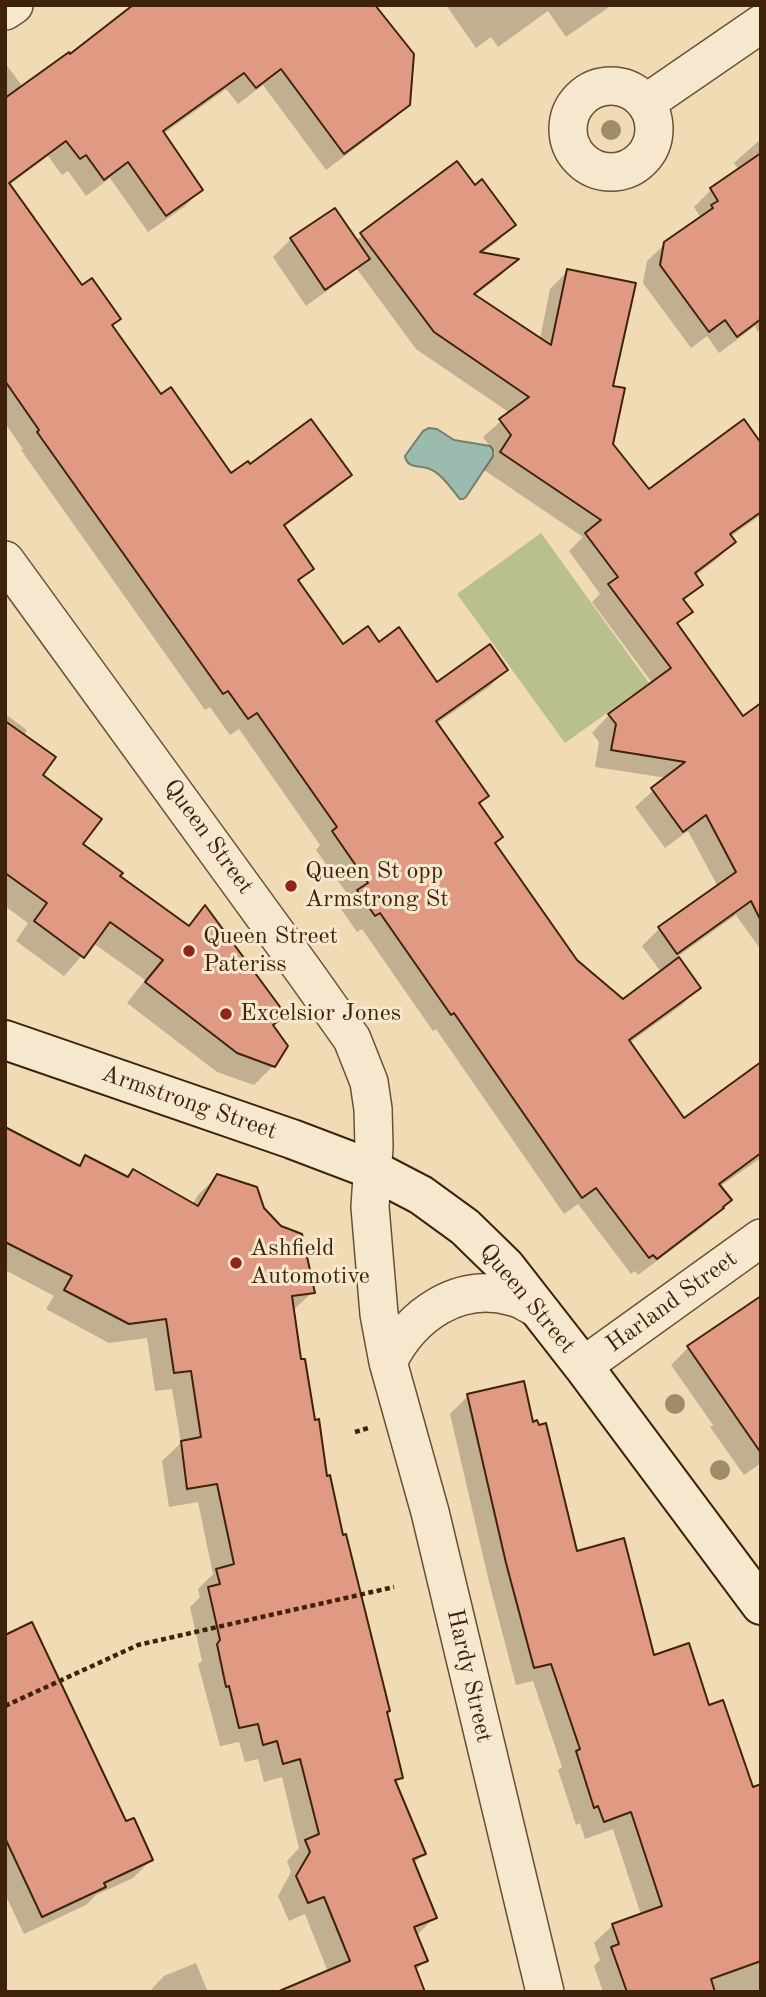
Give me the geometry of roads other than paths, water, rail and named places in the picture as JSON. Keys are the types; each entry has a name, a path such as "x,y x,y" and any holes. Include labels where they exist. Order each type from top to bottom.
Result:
{"street":[{"path":"5,11 14,5"},
{"path":"646,103 761,24"},
{"name":"Queen Street","path":"5,560 352,1039 371,1091 374,1137 371,1169 421,1195 466,1227 505,1266 761,1605"},
{"name":"Armstrong Street","path":"5,1041 255,1126 371,1169"},
{"name":"Hardy Street","path":"371,1169 370,1208 374,1265 388,1362 430,1512 545,1992"},
{"name":"Harland Street","path":"583,1366 761,1238"},
{"path":"388,1362 409,1327 425,1314 465,1295 490,1293 514,1297 538,1309"}],"place":[{"name":"Queen St opp Armstrong St","path":"291,886"},
{"name":"Queen Street Pateriss","path":"189,951"},
{"name":"Excelsior Jones","path":"226,1014"},
{"name":"Ashfield Automotive","path":"236,1263"}]}
